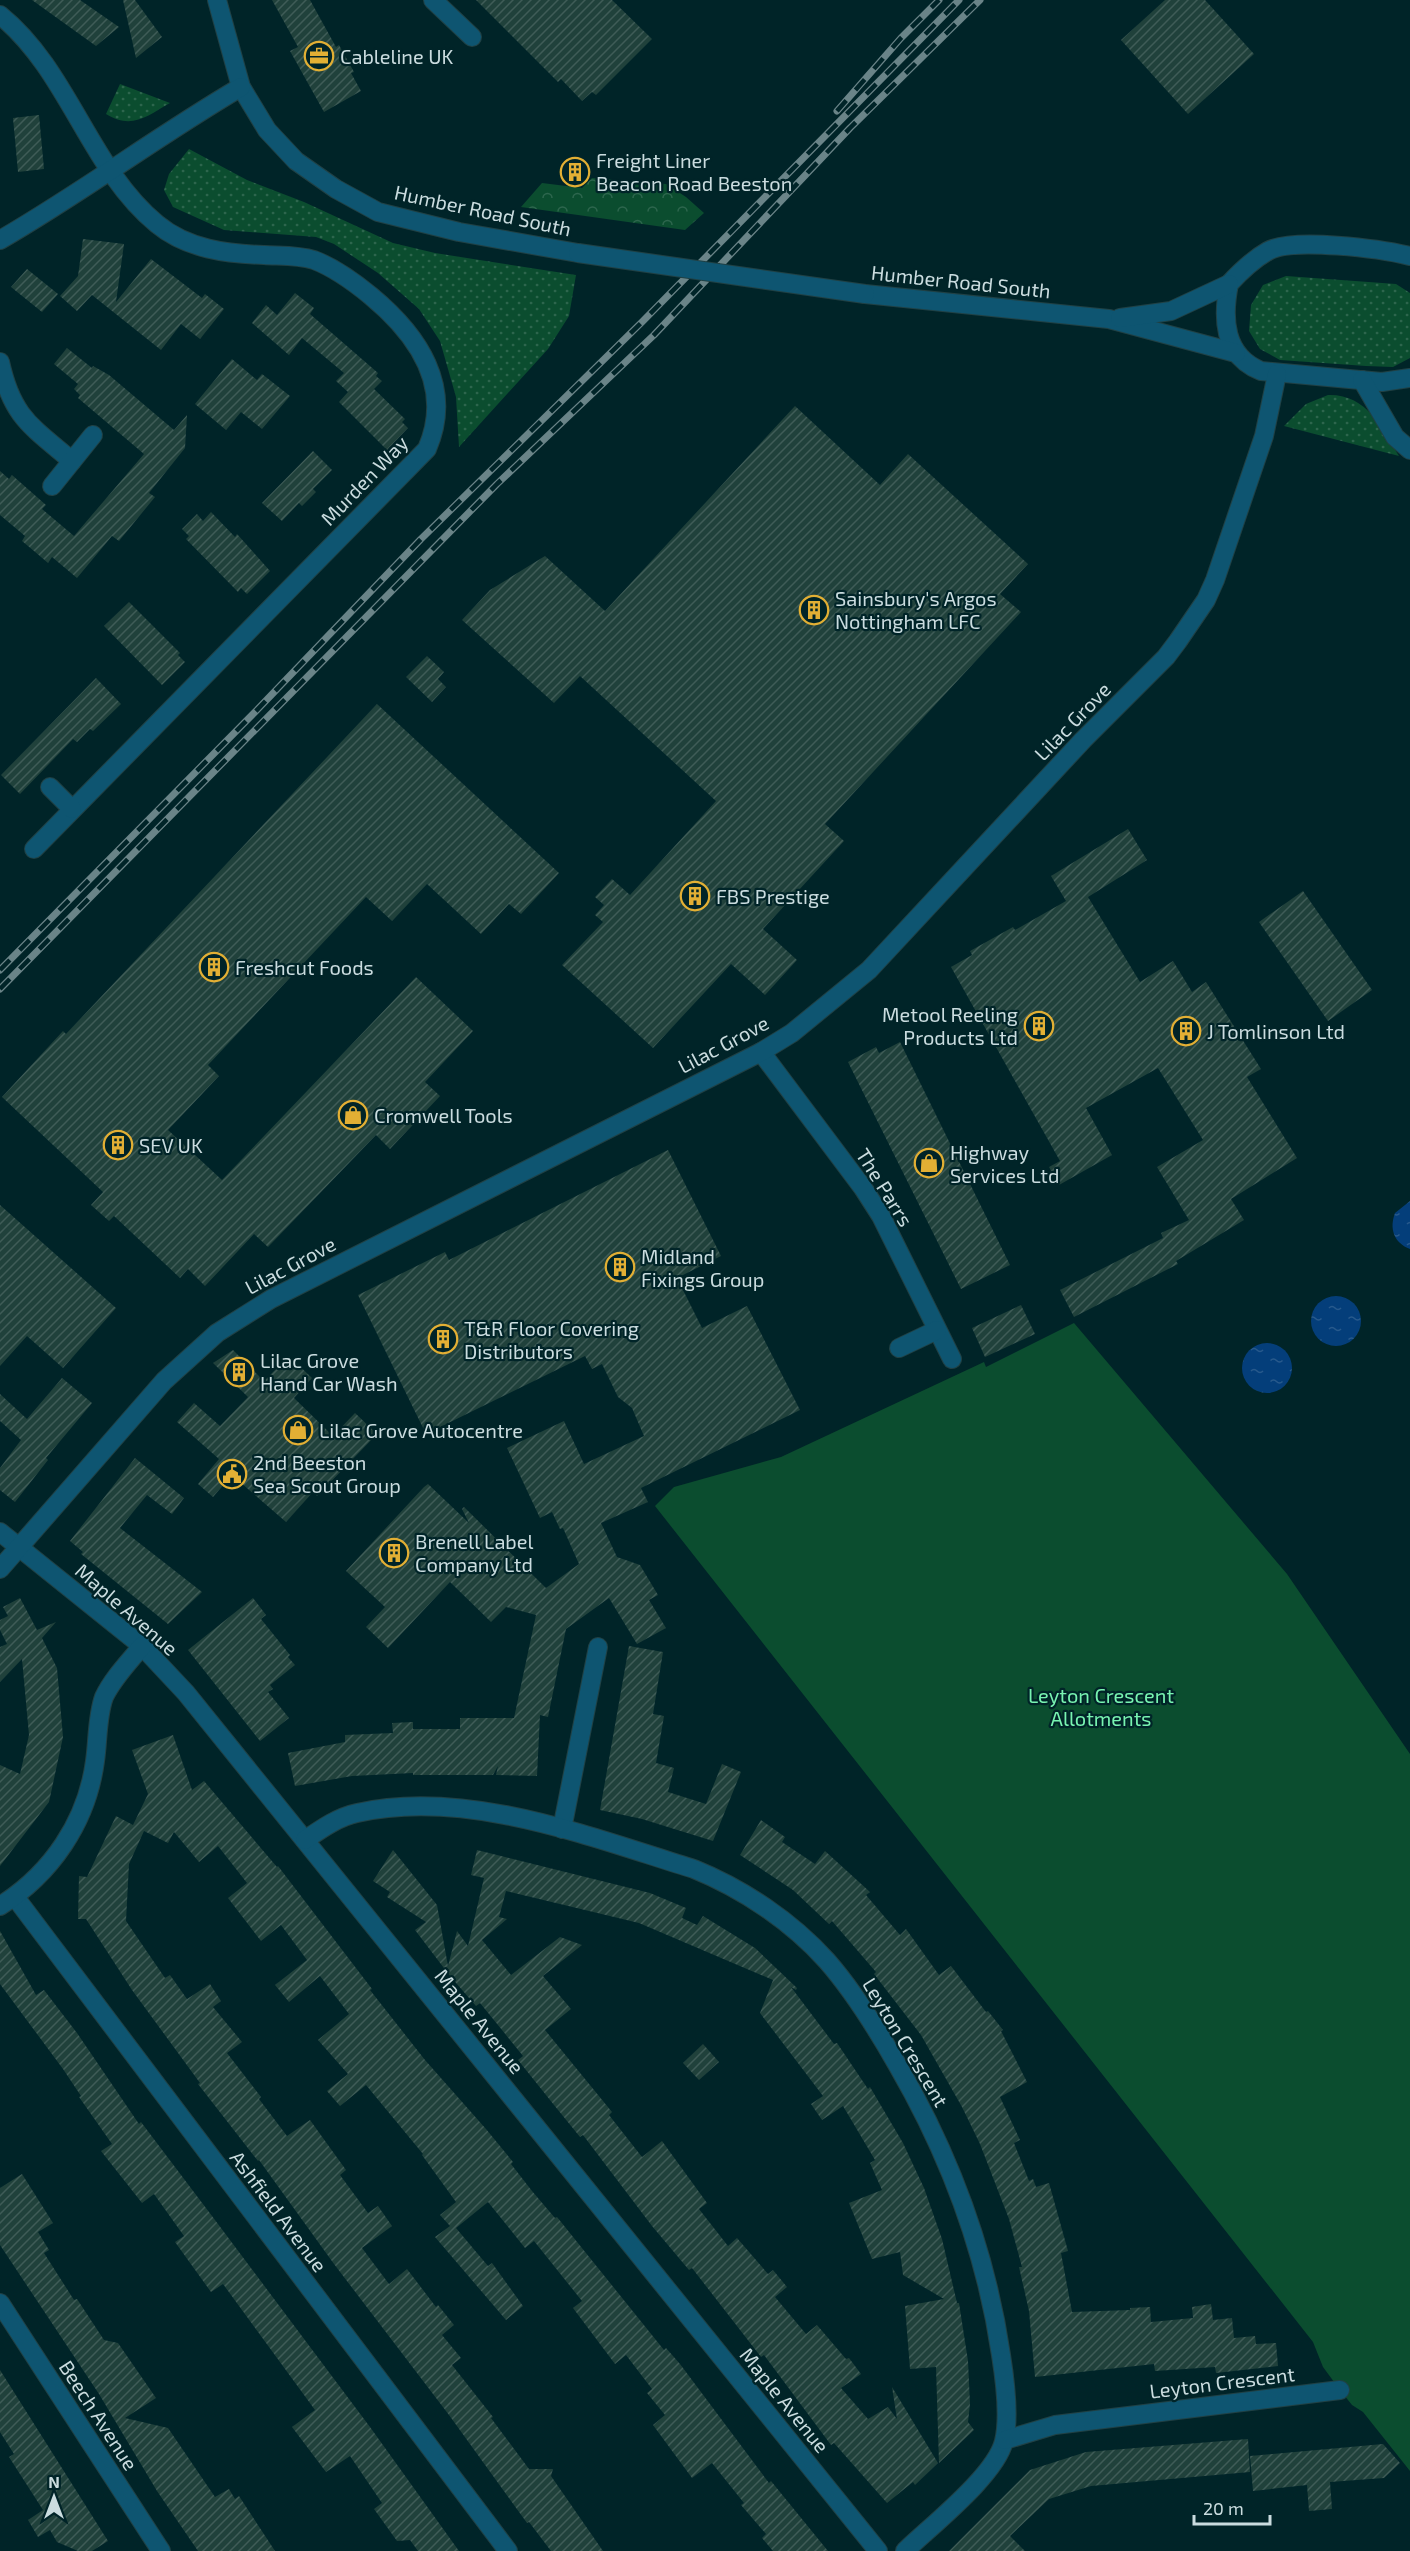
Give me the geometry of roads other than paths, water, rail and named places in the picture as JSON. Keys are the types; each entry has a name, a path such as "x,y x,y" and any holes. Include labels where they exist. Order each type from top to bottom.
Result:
{"street":[{"name":"Humber Road South","path":"217,0 241,87 267,130 296,161 336,189 378,212 459,232 578,253 866,294 1109,319 1236,353 1248,366 1277,374 1382,382 1410,378"},
{"path":"433,0 472,37"},
{"path":"0,15 32,45 110,169"},
{"path":"0,240 75,195 110,169 241,87"},
{"name":"Murden Way","path":"34,849 427,449 435,431 437,411 434,383 421,348 407,330 350,279 313,260 291,256 223,252 195,246 159,226 133,201 110,169"},
{"name":"Humber Road South","path":"1109,319 1171,311 1229,284 1269,250 1287,245 1310,244 1384,251 1410,256"},
{"path":"1229,284 1226,323 1228,336 1236,353"},
{"path":"0,362 7,392 14,406 27,422 72,460"},
{"name":"Lilac Grove","path":"0,1569 164,1381 217,1333 272,1299 761,1052 792,1033 869,970 1083,740 1166,657 1178,641 1206,600 1215,580 1264,436 1277,374"},
{"path":"1362,380 1395,436 1410,450"},
{"path":"52,486 93,435"},
{"path":"50,787 72,809"},
{"name":"The Parrs","path":"761,1052 863,1188 881,1216 952,1359"},
{"path":"899,1348 937,1330"},
{"name":"Maple Avenue","path":"0,1532 142,1646 186,1693 878,2551"},
{"path":"7,1901 53,1862 70,1835 88,1797 104,1699 114,1680 142,1646"},
{"path":"562,1829 598,1647"},
{"name":"Leyton Crescent","path":"305,1840 333,1822 356,1813 393,1808 480,1811 524,1818 693,1869 742,1892 801,1936 826,1960 854,1995 917,2098 943,2152 971,2228 993,2299 1006,2388 1005,2440 998,2457 985,2475 905,2551"},
{"name":"Ashfield Avenue","path":"7,1901 508,2551"},
{"name":"Beech Avenue","path":"0,2303 161,2551"},
{"name":"Leyton Crescent","path":"1005,2440 1055,2425 1340,2390"}],"water":[{"path":"1410,1201 1410,1249 1400,1243 1394,1235 1393,1219 1395,1213"},
{"path":"1331,1296 1341,1296 1354,1303 1361,1316 1361,1326 1354,1339 1341,1346 1331,1346 1322,1342 1315,1335 1311,1326 1311,1316 1315,1307 1322,1300"},
{"path":"1262,1343 1272,1343 1285,1350 1292,1363 1292,1373 1285,1386 1272,1393 1262,1393 1253,1389 1246,1382 1242,1373 1242,1363 1246,1354 1253,1347"}],"railway":[{"path":"837,111 901,38 939,0"},
{"path":"0,970 255,712 421,539 642,322 959,0"},
{"path":"0,989 497,484 654,335 850,128 980,0"}],"place":[{"name":"Cableline UK","path":"319,56"},
{"name":"Freight Liner Beacon Road Beeston","path":"575,172"},
{"name":"Sainsbury's Argos Nottingham LFC","path":"814,610"},
{"name":"FBS Prestige","path":"695,896"},
{"name":"Freshcut Foods","path":"214,967"},
{"name":"Metool Reeling Products Ltd","path":"1039,1026"},
{"name":"J Tomlinson Ltd","path":"1186,1031"},
{"name":"Cromwell Tools","path":"353,1115"},
{"name":"SEV UK","path":"118,1145"},
{"name":"Highway Services Ltd","path":"929,1163"},
{"name":"Midland Fixings Group","path":"620,1267"},
{"name":"T&R Floor Covering Distributors","path":"443,1339"},
{"name":"Lilac Grove Hand Car Wash","path":"239,1372"},
{"name":"Lilac Grove Autocentre","path":"298,1430"},
{"name":"2nd Beeston Sea Scout Group","path":"232,1474"},
{"name":"Brenell Label Company Ltd","path":"394,1553"}],"park label":[{"name":"Leyton Crescent Allotments","path":"1101,1706"}]}
